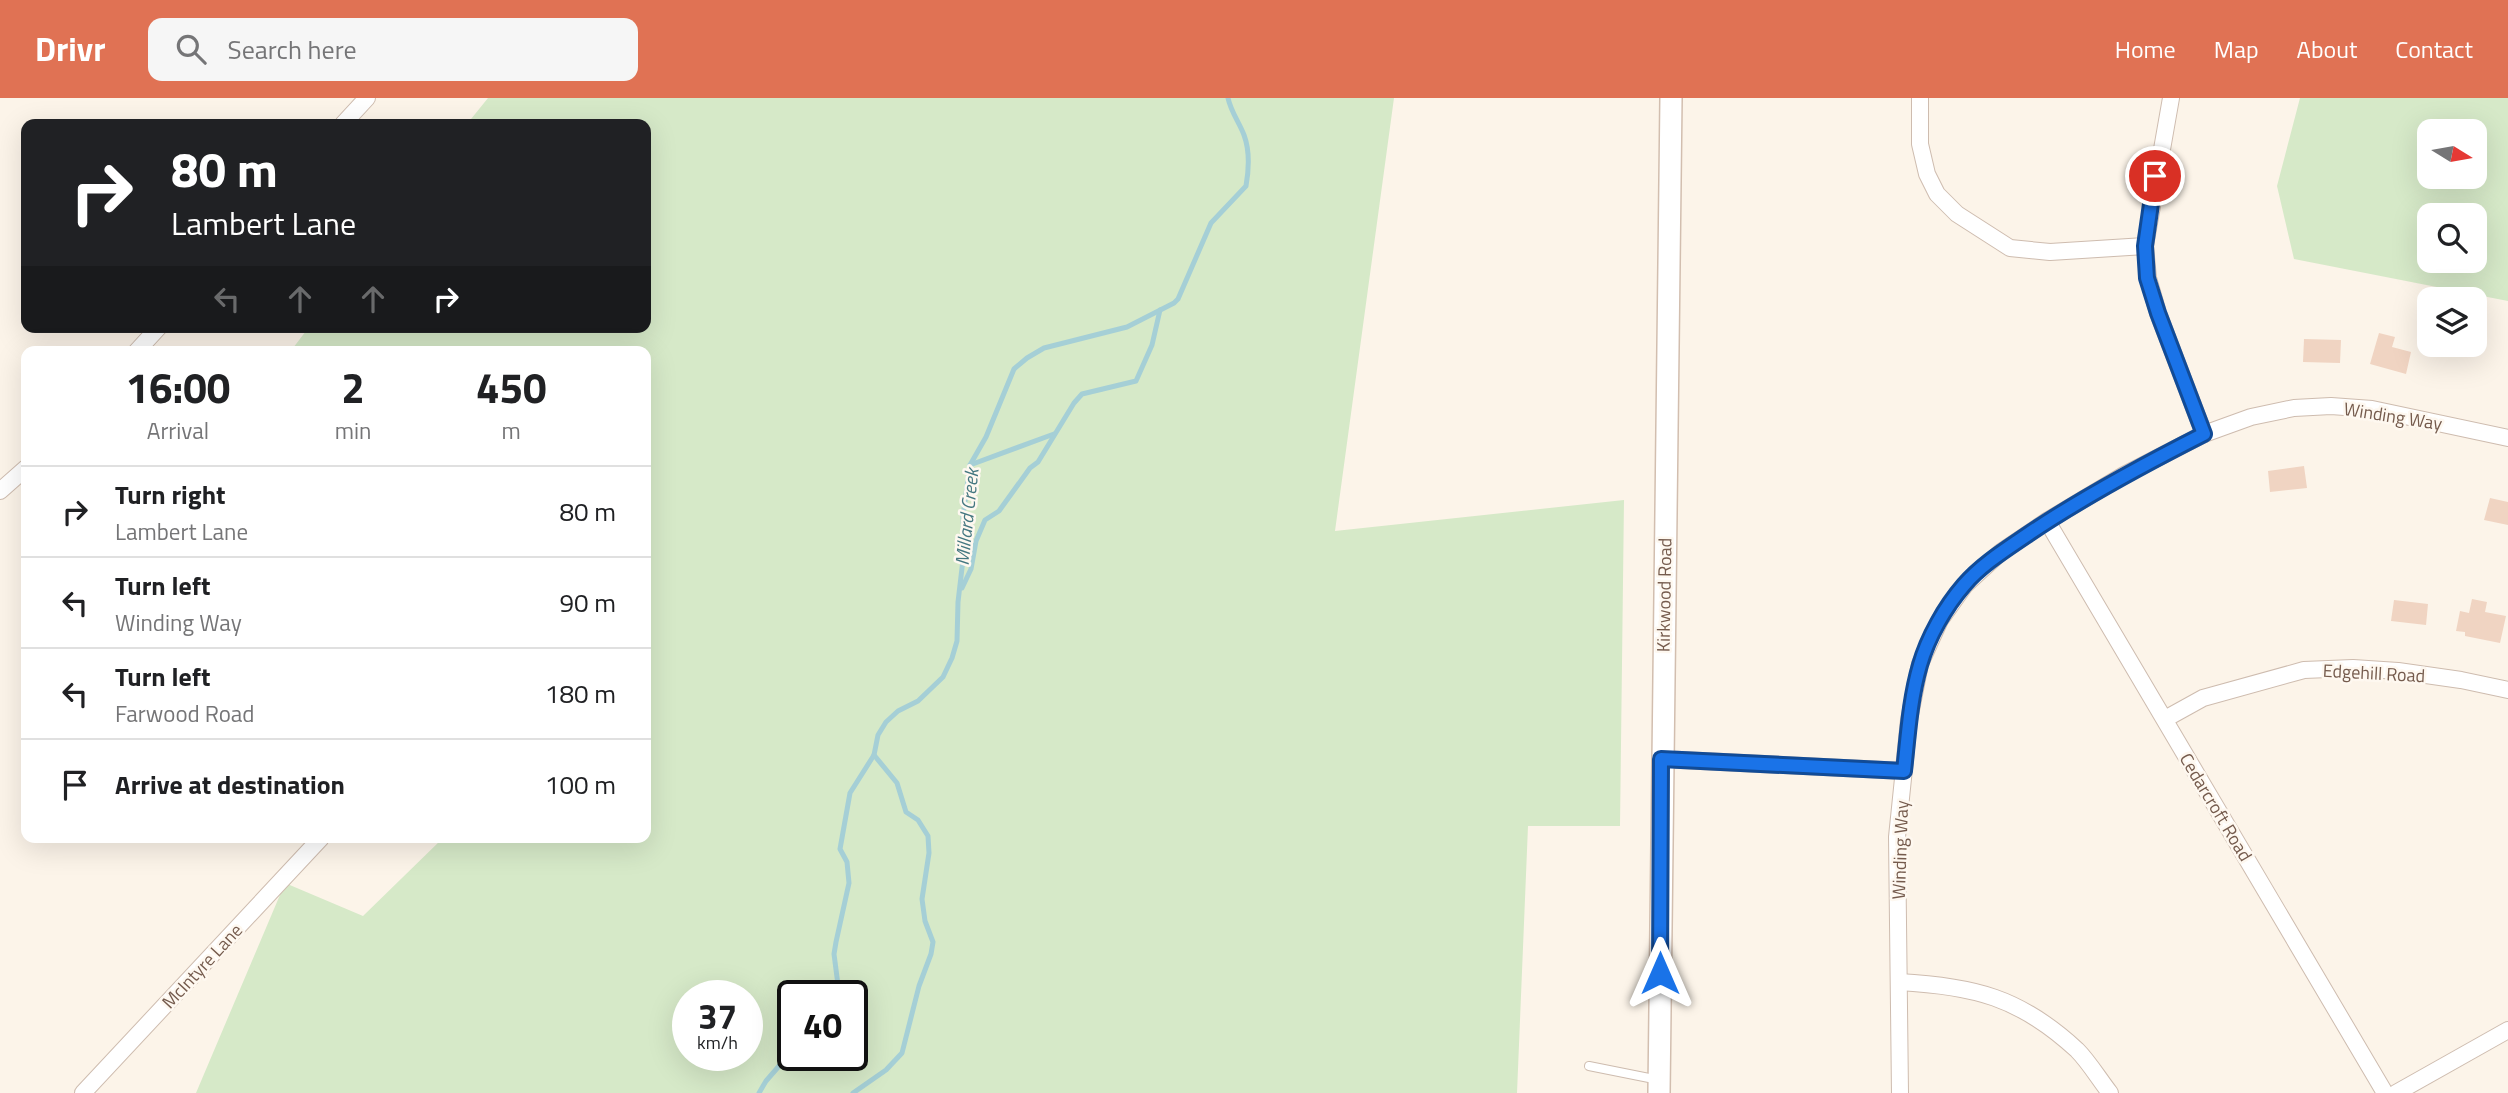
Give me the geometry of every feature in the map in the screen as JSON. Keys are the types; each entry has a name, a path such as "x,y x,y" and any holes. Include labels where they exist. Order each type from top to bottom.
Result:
{"street":[{"path":"348,119 367,98"},
{"name":"Kirkwood Road","path":"1659,1087 1671,98"},
{"path":"1920,98 1920,144 1927,174 1937,194 1957,214 2010,248 2050,252 2145,246"},
{"path":"2171,98 2145,246 2147,278 2204,434"},
{"path":"142,346 153,333"},
{"name":"Winding Way","path":"1900,1093 1897,837 1909,720 1920,664 1940,620 1965,584 2001,552 2124,475 2204,434 2251,417 2294,408 2331,406 2372,409 2508,438"},
{"path":"0,491 21,472"},
{"name":"Cedarcroft Road","path":"2047,521 2385,1093"},
{"name":"Edgehill Road","path":"2165,719 2203,698 2304,670 2353,668 2398,671 2508,690"},
{"path":"1661,759 1904,771"},
{"name":"McIntyre Lane","path":"83,1093 316,843"},
{"path":"1899,982 1947,985 1976,991 2009,1003 2043,1023 2078,1051 2110,1093"},
{"path":"2396,1093 2508,1030"}],"lane":[{"path":"1589,1066 1659,1087"}],"green space":[{"path":"488,98 1394,98 1335,531 1624,500 1620,826 1528,826 1517,1093 196,1093 285,883 363,916 438,843 651,843 651,346 295,346 304,333 651,333 651,119 471,119"},
{"path":"2300,98 2508,98 2508,301 2487,297 2487,287 2437,287 2294,259 2277,186"}],"building":[{"path":"2379,333 2395,337 2392,347 2411,352 2406,374 2370,364"},
{"path":"2304,339 2341,340 2340,363 2303,362"},
{"path":"2304,466 2307,488 2270,492 2268,471"},
{"path":"2490,498 2508,502 2508,525 2484,520"},
{"path":"2472,599 2487,602 2485,612 2506,616 2500,643 2465,636 2465,632 2456,631 2460,611 2469,613"},
{"path":"2394,600 2428,604 2426,625 2391,621"}],"waterway":[{"name":"Millard Creek","path":"837,980 834,954 849,883 847,862 840,849 850,793 874,755 878,735 886,722 898,711 918,701 943,677 952,658 957,641 964,551 963,516 970,465 986,437 1014,369 1027,358 1044,348 1127,327 1178,299 1211,223 1246,186 1247,147 1228,98"},
{"path":"962,588 971,569 976,541 985,520 999,511 1030,468 1038,462 1074,403 1082,394 1136,381 1152,345 1160,310"},
{"path":"970,465 1054,434"},
{"path":"853,1093 886,1070 902,1053 933,942 925,921 922,899 929,853 928,836 918,820 906,812 897,783 874,755"},
{"name":"Millard Creek","path":"759,1093 777,1068"}],"route":[{"path":"1660,973 1661,759 1904,771 1909,720 1920,664 1940,620 1965,584 2001,552 2047,521 2124,475 2204,434 2147,278 2145,246 2155,176"}]}
